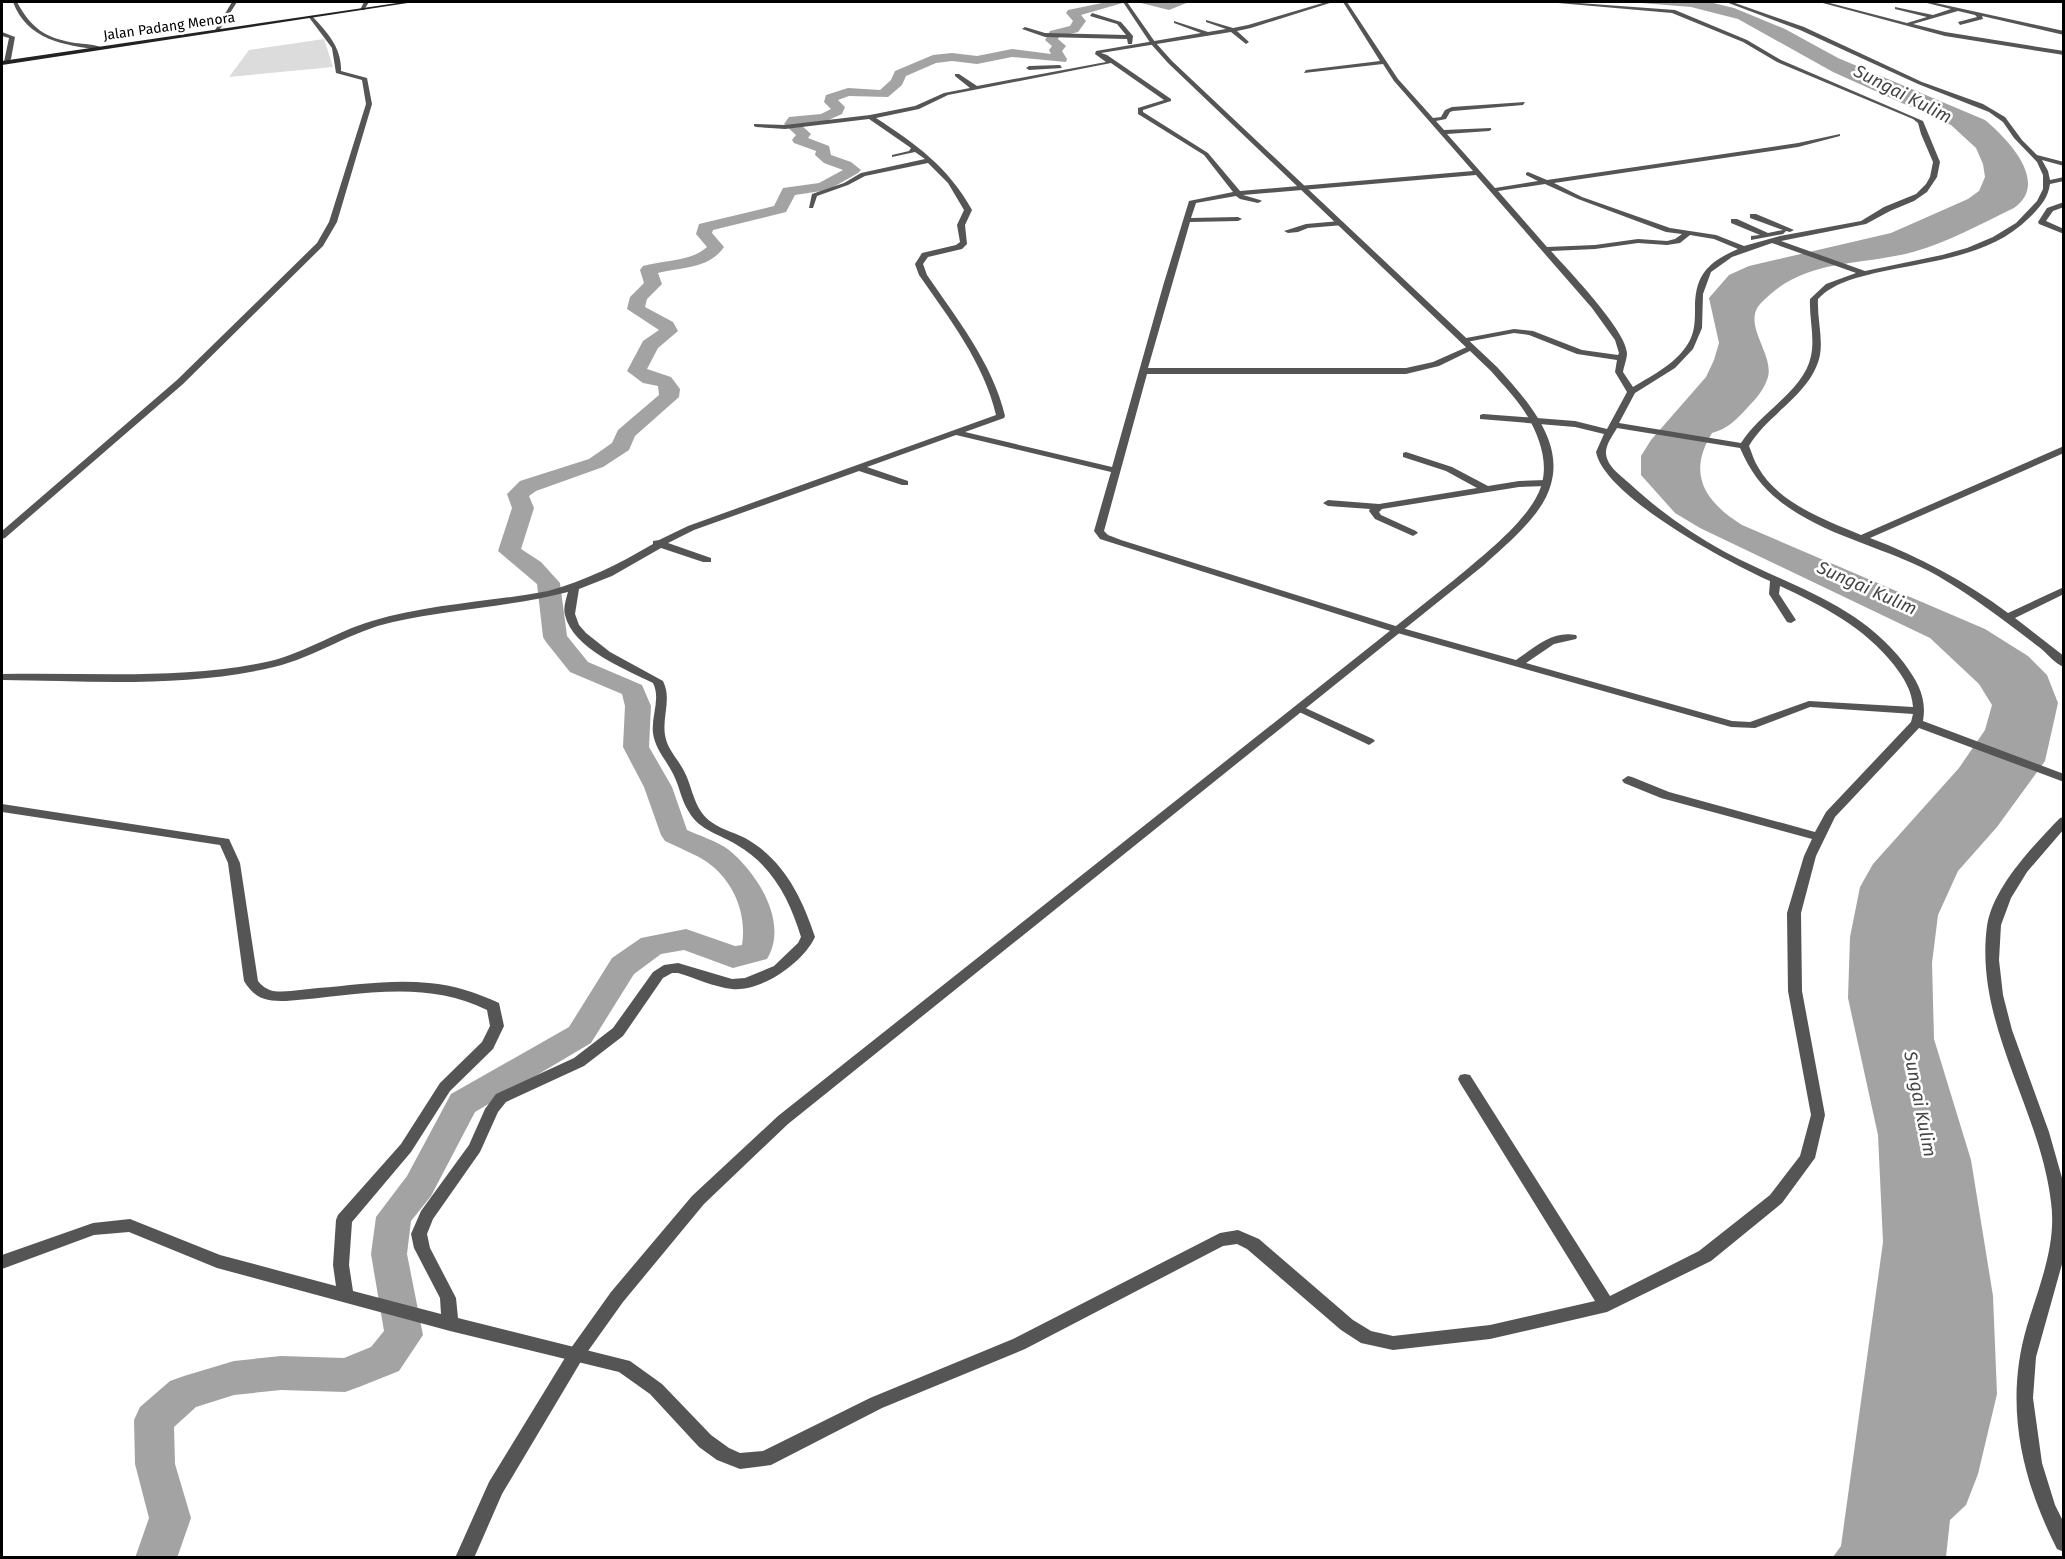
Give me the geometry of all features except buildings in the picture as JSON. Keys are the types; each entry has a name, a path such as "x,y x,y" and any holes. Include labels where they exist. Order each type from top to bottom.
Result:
{"main road":[{"name":"Jalan Padang Menora","path":"4,63 411,2"}],"street":[{"path":"15,2 22,19 28,25 57,42 100,48"},
{"path":"216,31 234,2"},
{"path":"362,9 366,2"},
{"path":"464,1557 495,1488 577,1353 652,1252 698,1200 783,1120 1398,630 1524,523 1546,483 1546,450 1525,404 1472,348 1153,43 1125,2"},
{"path":"1099,51 1233,30 1330,2"},
{"path":"1345,2 1383,62 1595,306 1619,340 1623,353 1618,372 1631,392"},
{"path":"2,1262 93,1229 130,1225 217,1261 450,1324 624,1366 656,1389 705,1441 723,1454 740,1461 765,1459 876,1403 1020,1344 1221,1240 1238,1237 1253,1244 1347,1325 1367,1338 1393,1344 1490,1332 1607,1305 1705,1256 1776,1199 1807,1158 1818,1115 1795,991 1794,913 1810,856 1830,815 1918,717 1921,704 1913,686 1890,649 1857,621 1823,601 1732,560 1684,530 1635,494 1610,470 1601,455 1601,446 1613,429 1631,392 1675,363 1691,345 1698,329 1698,293 1702,280 1715,264 1745,249 1798,234 1865,222 1886,210 1912,201 1927,189 1937,165 1934,152 1922,135 1921,122 1779,61 1745,41 1691,17 1651,8 1550,2"},
{"path":"1728,2 1801,29 1922,84 1991,111 2008,124 2026,148 2036,156 2045,171 2047,183 2041,201 2031,214 1984,242 1938,259 1862,273 1833,283 1821,291 1814,299 1817,347 1813,364 1798,388 1783,404 1760,422 1740,445"},
{"path":"1822,2 1905,25 2064,53"},
{"path":"1926,2 1958,9 1977,17 2064,33"},
{"path":"1898,8 1936,17"},
{"path":"1905,25 1958,9"},
{"path":"1092,15 1119,23 1130,37 1129,42 1133,46"},
{"path":"2,536 180,382 320,244 333,222 369,104 365,79 338,72 339,62 336,52 327,36 310,17"},
{"path":"1960,23 1977,17"},
{"path":"1976,27 1980,23 1977,17"},
{"path":"1208,21 1233,30 1246,42"},
{"path":"1176,22 1208,34"},
{"path":"19,26 28,25"},
{"path":"2,28 10,27"},
{"path":"1024,29 1060,36 1130,37"},
{"path":"2,34 12,37 9,44 12,51 4,63"},
{"path":"756,124 785,127 809,125 917,108 937,96 1108,63 1109,60 1098,53 1099,51"},
{"path":"1099,51 1166,96 1168,102 1138,111 1206,154 1236,194 1242,198 1258,201"},
{"path":"1306,72 1383,62"},
{"path":"1029,68 1048,66 1073,70"},
{"path":"957,75 975,88"},
{"path":"1432,120 1444,118 1447,111 1452,109 1523,103"},
{"path":"2,677 160,676 260,667 296,658 388,620 569,587 623,566 657,543 691,528 1001,416 1001,408 968,340 923,275 919,264 925,255 959,247 964,242 961,225 968,210 953,182 931,160 870,117"},
{"path":"1443,132 1489,129"},
{"path":"1494,190 1798,145 1838,135"},
{"path":"894,156 912,152 914,148"},
{"path":"2036,156 2064,164"},
{"path":"811,207 814,195 820,191 846,184 862,174 931,160"},
{"path":"1478,173 1236,194 1193,201 1115,470 1099,531 1104,537 1398,630 1731,724 1750,726 1809,704 1918,717 1936,733 2061,777"},
{"path":"1528,174 1545,184 1669,230 1716,237 1745,249"},
{"path":"2047,183 2064,179"},
{"path":"2064,204 2050,210 2042,222 2064,232"},
{"path":"1753,216 1798,234"},
{"path":"1188,220 1238,219"},
{"path":"1734,221 1765,234"},
{"path":"1288,231 1298,231 1306,226 1340,223"},
{"path":"1544,249 1595,247 1638,241 1667,243 1677,241 1687,234"},
{"path":"1754,238 1765,234 1798,234"},
{"path":"1774,241 1862,273"},
{"path":"1464,341 1514,331 1530,333 1580,352 1620,358"},
{"path":"1144,371 1406,371 1436,364 1472,348"},
{"path":"1483,417 1613,429 1631,428 1740,445"},
{"path":"958,433 1115,470"},
{"path":"1740,445 1756,474 1773,492 1801,511 1911,558 1949,579 2007,618 2064,664"},
{"path":"1862,538 2064,449"},
{"path":"1407,455 1449,469 1488,490"},
{"path":"860,468 905,483"},
{"path":"1328,503 1379,507 1546,483"},
{"path":"1379,507 1374,511 1378,517 1413,533"},
{"path":"657,543 707,560"},
{"path":"1775,580 1774,594 1791,620"},
{"path":"450,1324 448,1298 422,1248 419,1234 427,1216 475,1148 492,1109 501,1098 579,1062 618,1032 658,975 669,968 678,968 732,984 747,983 778,969 804,946 808,937 796,900 771,865 751,847 707,825 698,817 687,799 681,778 660,740 658,724 662,689 657,681 599,650 579,630 570,614 569,587"},
{"path":"2007,618 2064,590"},
{"path":"1518,663 1552,639 1561,636 1572,637"},
{"path":"1299,708 1369,741"},
{"path":"1628,780 1686,802 1820,837"},
{"path":"2,808 225,842 234,863 250,981 259,991 280,996 388,987 438,989 476,996 494,1007 497,1026 488,1045 445,1087 406,1148 344,1220 341,1265 346,1296"},
{"path":"2064,821 2040,846 2012,883 1994,924 1994,976 2000,1013 2021,1078 2047,1142 2059,1201 2061,1244 2045,1293 2025,1376 2028,1444 2052,1523 2064,1543"},
{"path":"1465,1079 1607,1305"}],"shaded area":[{"path":"324,39 333,67 229,77 249,50"}],"water":[{"name":"Sungai Kulim","path":"1629,2 1709,2 1734,8 1785,29 1838,58 1985,120 2014,150 2027,174 2028,186 2024,198 2014,208 1977,226 1913,252 1814,271 1778,288 1761,303 1754,320 1767,358 1769,368 1767,381 1757,397 1736,420 1712,433 1701,461 1700,474 1709,496 1729,516 1742,525 1985,629 2028,656 2047,675 2058,703 2045,761 1997,827 1958,871 1938,915 1932,963 1934,1039 1971,1160 1993,1296 1997,1394 1978,1474 1966,1505 1950,1520 1946,1557 1833,1557 1841,1546 1883,1242 1878,1135 1848,998 1850,937 1860,887 1873,864 1959,768 1985,730 1992,705 1979,684 1930,638 1700,528 1675,513 1641,475 1641,456 1651,440 1706,377 1719,343 1709,298 1729,275 1749,266 1891,233 1968,199 1979,191 1985,177 1983,164 1976,148 1951,125 1833,72 1738,19 1691,7"}],"waterway":[{"path":"156,1558 170,1518 155,1464 154,1420 184,1393 234,1378 281,1373 345,1375 385,1359 404,1335 389,1254 394,1217 419,1186 463,1103 580,1035 623,966 652,945 686,939 733,957 756,952 760,924 746,886 718,856 675,835 658,787 636,747 638,706 633,690 579,667 555,637 548,583 533,567 509,551 523,508 518,494 528,486 596,463 622,446 625,434 669,397 670,389 664,381 650,379 637,371 650,345 669,331 667,326 636,309 639,297 653,284 649,270 694,261 710,253 716,247 704,234 705,227 780,209 789,191 823,187 853,170 846,165 825,158 822,155 824,149 799,140 804,134 791,124 794,120 824,118 837,111 838,107 831,102 831,98 848,92 883,94 897,82 900,74 933,59 952,57 977,60 1012,53 1061,59 1055,50 1060,46 1051,40 1054,34 1074,29 1080,21 1072,13 1120,2"},
{"path":"1143,2 1169,6 1183,2"}]}
